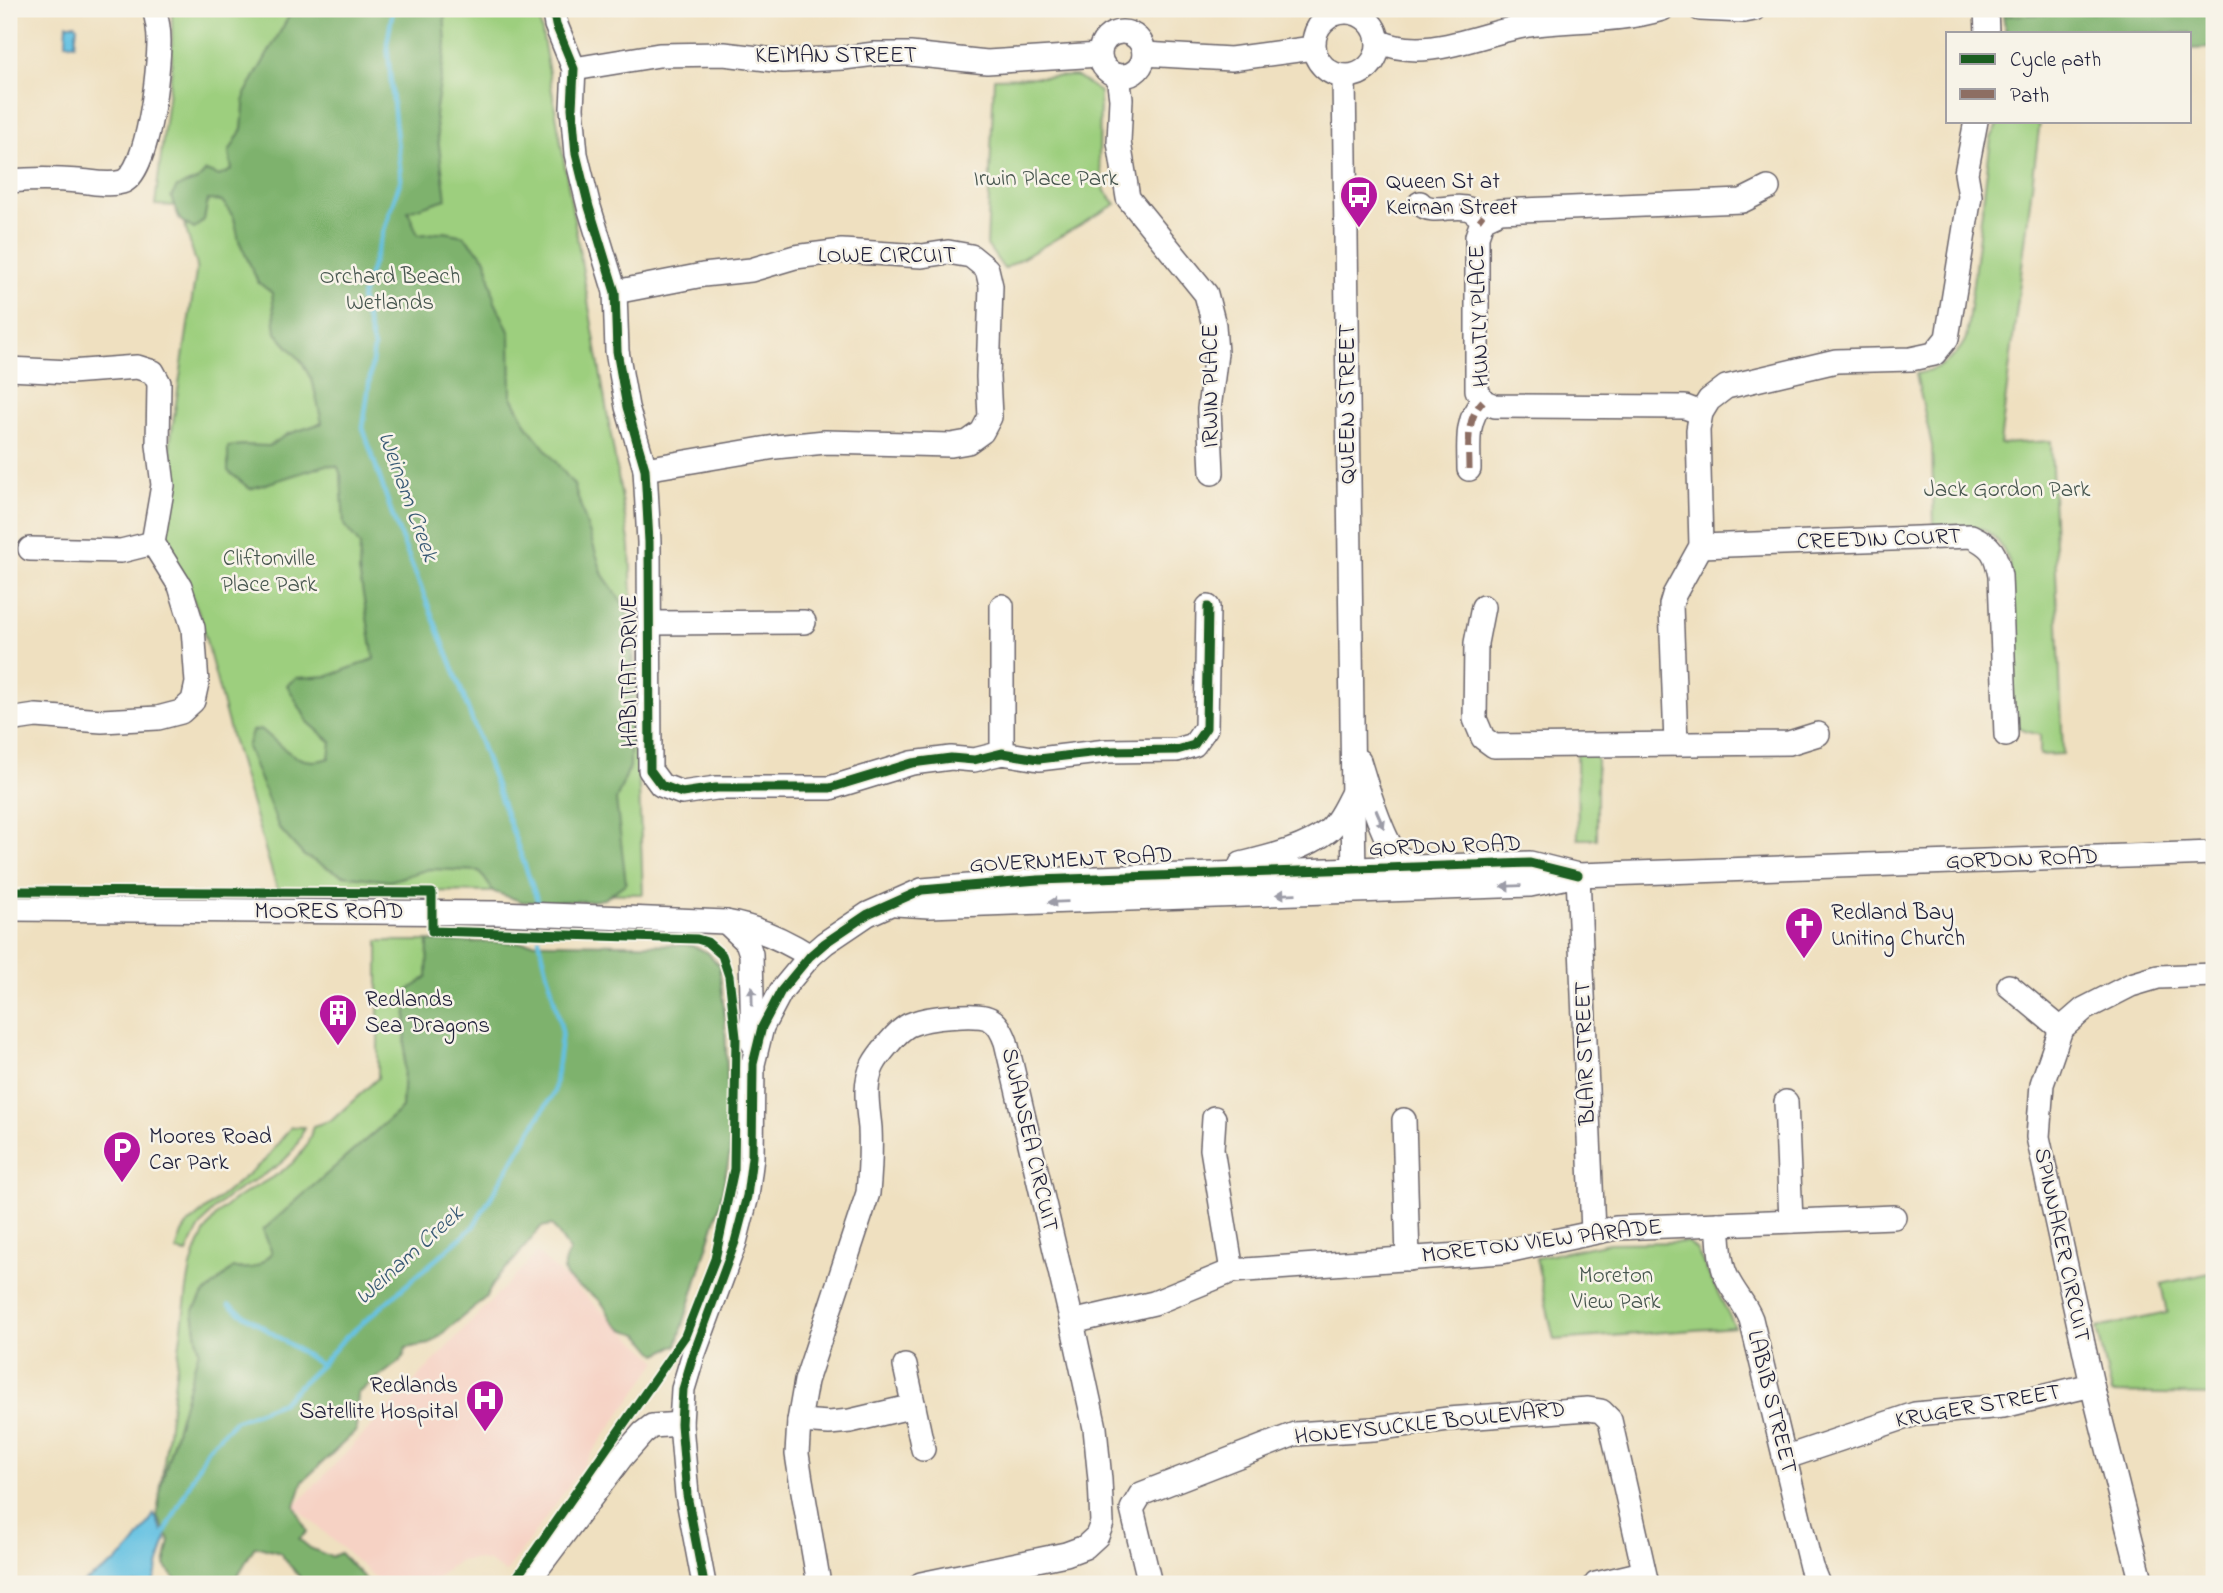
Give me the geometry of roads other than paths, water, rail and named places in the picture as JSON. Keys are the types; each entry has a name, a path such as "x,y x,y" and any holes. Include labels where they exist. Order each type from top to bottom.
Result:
{"street":[{"path":"9,181 49,179 113,183 130,177 145,141 157,76 159,38 154,9"},
{"name":"HABITAT DRIVE","path":"552,9 574,69 572,108 576,154 615,292 617,351 627,407 645,469 649,542 650,770 661,785 682,793 716,788 831,788 912,763 951,758 974,760 1002,752 1039,759 1107,751 1177,750 1194,745 1206,728 1208,607"},
{"path":"1378,41 1394,48 1430,49 1529,25 1642,15 1662,9"},
{"path":"1700,9 1754,9"},
{"path":"1986,9 1987,32"},
{"path":"1344,10 1363,16 1376,31 1378,41 1373,62 1355,75 1344,76 1326,70 1319,63 1313,48 1318,26 1325,18 1344,10"},
{"path":"1124,20 1140,40 1144,54 1141,66 1136,72 1118,76 1103,66 1101,45 1105,38 1117,32 1124,20"},
{"path":"1144,54 1231,60 1313,48"},
{"name":"KEIMAN STREET","path":"574,69 672,55 724,54 783,61 910,54 987,62 1100,55"},
{"name":"IRWIN PLACE","path":"1118,76 1121,99 1119,142 1128,198 1206,294 1214,325 1216,353 1209,409 1212,473"},
{"name":"QUEEN STREET","path":"1344,76 1350,731 1354,880"},
{"path":"1675,744 1671,605 1701,546 1701,412 1709,400 1726,387 1836,361 1911,359 1934,354 1947,338 1970,196 1966,173 1976,122"},
{"name":"HUNTLY PLACE","path":"1701,412 1685,407 1495,406 1483,401 1478,390 1477,236 1483,219 1500,211 1742,201 1768,188"},
{"path":"1420,203 1432,209 1454,206 1471,209 1483,219"},
{"name":"LOWE CIRCUIT","path":"615,292 703,275 751,270 795,257 842,251 922,256 948,252 971,256 986,269 992,286 988,377 990,417 982,432 968,442 951,445 825,442 775,447 645,469"},
{"path":"9,369 70,372 137,367 153,372 159,383 158,444 163,485 153,543 180,586 193,628 197,683 192,701 181,712 158,718 102,721 36,716 9,720"},
{"path":"1469,470 1469,422 1483,401"},
{"name":"CREEDIN COURT","path":"1701,546 1971,536 1986,543 1997,557 2000,576 2006,735"},
{"path":"30,549 121,551 153,543"},
{"path":"1002,606 1002,752"},
{"path":"1483,607 1476,643 1475,719 1483,738 1494,746 1789,743 1818,734"},
{"path":"649,622 804,622"},
{"name":"QUEEN STREET","path":"1350,731 1367,787 1391,846 1397,855 1415,866"},
{"path":"1208,873 1259,860 1304,844 1328,831 1339,818 1352,794"},
{"name":"GORDON ROAD","path":"1354,880 1530,885 1578,875 2214,853"},
{"name":"GORDON ROAD","path":"1354,880 1415,866 1530,863 1578,875"},
{"name":"GOVERNMENT ROAD","path":"753,1064 762,1027 772,1005 810,956 854,922 922,890 1038,880 1208,873 1354,880"},
{"name":"BLAIR STREET","path":"1578,875 1593,1231"},
{"name":"GOVERNMENT ROAD","path":"893,904 929,906 1354,880"},
{"name":"MOORES ROAD","path":"9,909 498,913 726,922 760,930 810,956"},
{"path":"704,1584 687,1494 681,1424 683,1389 735,1242 747,1196 752,1157 751,954 747,942 726,922"},
{"path":"2009,986 2061,1029 2084,1009 2131,985 2158,977 2214,975"},
{"name":"SWANSEA CIRCUIT","path":"819,1584 800,1480 797,1454 799,1421 806,1381 868,1193 869,1078 882,1051 893,1037 908,1026 934,1018 974,1016 993,1019 1001,1028 1006,1042 1095,1428 1102,1523 1097,1536 1086,1547 1066,1554 921,1584"},
{"name":"SPINNAKER CIRCUIT","path":"2061,1029 2042,1084 2038,1137 2092,1385 2142,1584"},
{"path":"1786,1102 1791,1221"},
{"path":"1214,1118 1212,1149 1232,1271"},
{"path":"1404,1119 1408,1259"},
{"name":"MORETON VIEW PARADE","path":"1072,1322 1154,1303 1232,1271 1502,1252 1616,1228 1894,1217"},
{"name":"LABIB STREET","path":"1718,1224 1721,1260 1728,1279 1751,1319 1811,1567 1818,1584"},
{"path":"905,1366 923,1449"},
{"name":"KRUGER STREET","path":"1784,1458 1915,1414 2003,1406 2092,1385"},
{"path":"799,1421 850,1421 914,1406"},
{"name":"HONEYSUCKLE BOULEVARD","path":"1150,1584 1132,1508 1141,1494 1295,1434 1588,1409 1601,1411 1610,1420 1645,1579"},
{"path":"526,1584 620,1458 643,1433 652,1426 681,1424"},
{"path":"1596,1584 1645,1579"}],"water":[{"path":"67,24 77,26 75,44 66,43"},
{"path":"154,1514 166,1539 155,1584 81,1584 124,1555"}],"waterway":[{"name":"Weinam Creek","path":"393,9 387,44 401,179 361,299 374,348 363,428 394,520 454,670 538,902"},
{"name":"Weinam Creek","path":"164,1535 207,1449 235,1421 282,1402 342,1341 473,1227 554,1092 562,1031 539,939"},
{"path":"229,1305 321,1365"}],"place":[{"name":"Queen St at Keirnan Street","path":"1359,229"},
{"name":"Redland Bay Uniting Church","path":"1804,960"},
{"name":"Redlands Sea Dragons","path":"338,1047"},
{"name":"Moores Road Car Park","path":"122,1184"},
{"name":"Redlands Satellite Hospital","path":"485,1433"}],"park label":[{"name":"Irwin Place Park","path":"1046,179"},
{"name":"Orchard Beach Wetlands","path":"390,290"},
{"name":"Jack Gordon Park","path":"2007,490"},
{"name":"Cliftonville Place Park","path":"269,572"},
{"name":"Moreton View Park","path":"1616,1289"}]}
